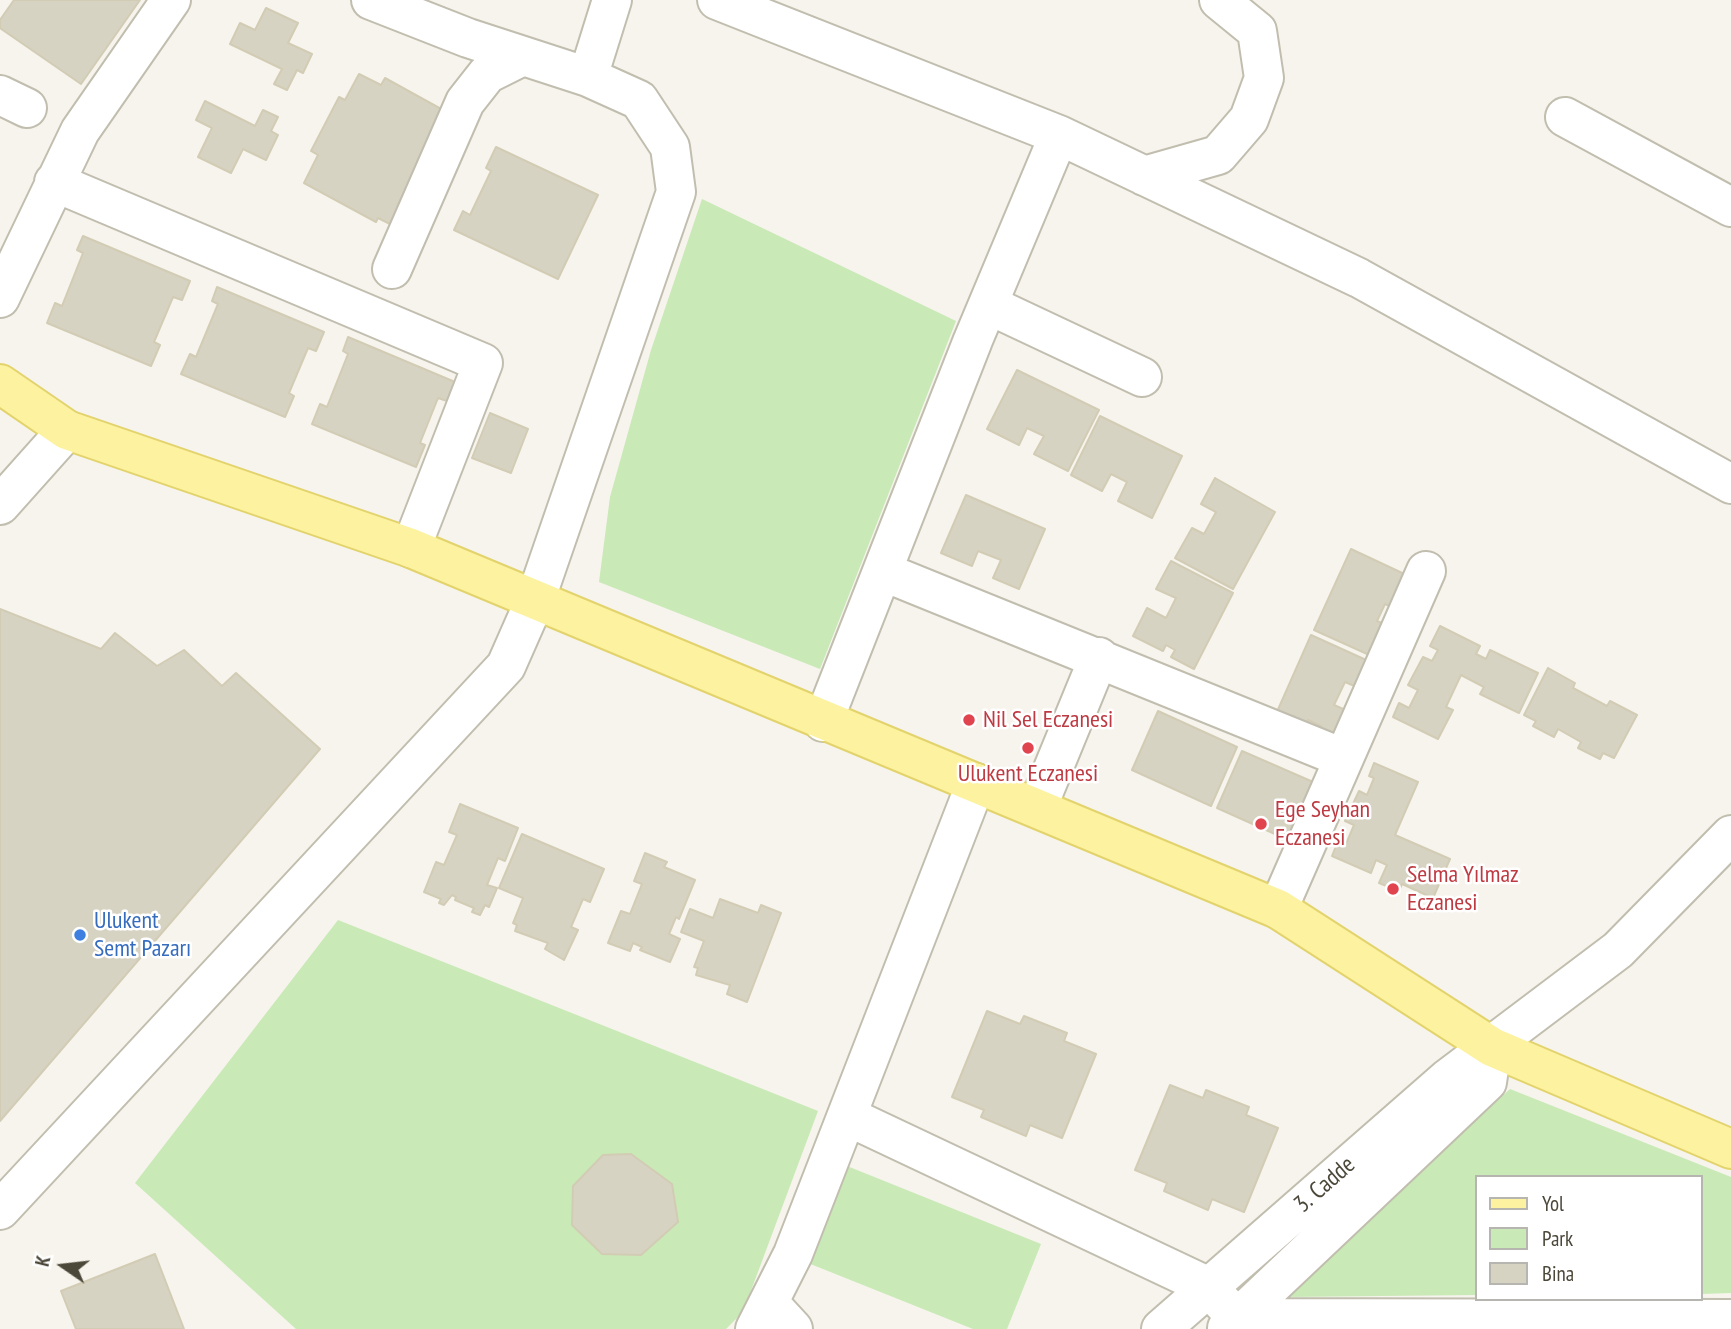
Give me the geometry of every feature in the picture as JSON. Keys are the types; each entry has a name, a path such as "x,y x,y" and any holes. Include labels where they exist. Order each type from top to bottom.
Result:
{"main road":[{"path":"0,384 67,430 411,548 536,598 823,722 1278,909 1492,1047 1731,1149"}],"street":[{"path":"0,298 80,131 171,0"},
{"path":"0,1210 506,666 536,598 676,192 670,147 639,100 588,77 371,0"},
{"path":"588,77 612,0"},
{"path":"718,0 1059,135 1359,278 1731,484"},
{"path":"1144,176 1218,155 1249,119 1265,78 1256,31 1219,0"},
{"path":"392,269 465,102 487,74 523,56"},
{"path":"1565,117 1731,207"},
{"path":"823,722 1059,135"},
{"path":"54,182 483,363 411,548"},
{"path":"989,305 1142,377"},
{"path":"0,505 67,430"},
{"path":"1278,909 1426,571"},
{"path":"884,572 1343,758"},
{"path":"1037,808 1099,657"},
{"path":"772,1320 793,1254 976,783"},
{"name":"3. Cadde","path":"1161,1329 1207,1286 1447,1079 1618,950 1731,835"},
{"name":"3. Cadde","path":"1231,1323 1487,1082 1492,1047"},
{"path":"847,1116 1207,1286 1231,1323 1731,1319"}],"green space":[{"path":"702,199 956,321 820,669 599,582 610,497 651,350"},
{"path":"338,920 818,1111 743,1312 726,1329 296,1329 135,1183"},
{"path":"1510,1089 1731,1177 1731,1293 1703,1294 1703,1175 1476,1175 1476,1295 1284,1297"},
{"path":"847,1166 1041,1244 1007,1329 973,1329 808,1263"}],"building":[{"path":"14,0 140,0 81,84 0,28 0,20"},
{"path":"266,8 298,23 288,43 312,54 303,73 297,70 287,90 274,84 282,69 230,44 240,23 255,30"},
{"path":"359,74 381,85 385,78 452,115 398,228 378,218 376,222 304,183 318,155 311,151 339,97 345,100"},
{"path":"205,101 255,126 263,110 278,117 271,131 278,135 266,160 243,149 231,173 198,157 212,128 196,120"},
{"path":"496,147 598,195 558,279 454,230 463,211 470,215 491,171 486,168"},
{"path":"83,236 190,281 182,300 173,297 154,342 160,345 151,366 47,323 55,303 62,306 83,253 77,250"},
{"path":"217,287 324,332 316,351 308,348 289,393 294,396 285,417 181,374 190,354 196,357 218,304 212,301"},
{"path":"348,337 455,382 447,401 438,398 420,443 425,445 416,467 312,424 320,404 327,407 348,354 343,351"},
{"path":"1017,370 1099,410 1068,471 1034,454 1044,436 1027,428 1019,445 987,429"},
{"path":"490,413 528,429 511,473 472,458"},
{"path":"1100,416 1182,456 1152,518 1118,501 1127,482 1111,474 1102,491 1071,475"},
{"path":"1215,478 1275,512 1233,589 1175,558 1192,528 1204,534 1216,512 1201,504"},
{"path":"966,495 1045,529 1019,589 993,578 1001,560 978,551 972,566 941,553"},
{"path":"1351,549 1415,579 1400,611 1385,604 1377,621 1391,627 1376,658 1314,630"},
{"path":"1171,561 1233,593 1194,669 1171,657 1175,650 1166,645 1163,651 1133,636 1147,608 1166,618 1176,598 1156,589"},
{"name":"Ulukent Semt Pazarı","path":"0,609 101,649 115,633 157,666 184,650 222,686 236,673 320,749 0,1121"},
{"path":"1440,626 1480,646 1476,654 1486,659 1490,650 1538,673 1519,713 1480,694 1484,687 1461,675 1446,707 1453,710 1438,739 1393,717 1399,703 1409,708 1418,690 1408,685 1423,657 1432,661 1438,650 1430,646"},
{"path":"1311,635 1375,664 1364,690 1345,682 1334,705 1350,712 1336,744 1316,735 1321,726 1308,720 1305,727 1276,714"},
{"path":"1548,668 1575,683 1573,688 1607,706 1610,701 1637,715 1614,758 1603,753 1600,759 1578,748 1581,742 1558,729 1554,737 1533,726 1536,721 1524,715"},
{"path":"1158,711 1237,747 1211,806 1132,770"},
{"path":"1242,751 1320,785 1295,843 1217,808"},
{"path":"1374,763 1418,782 1395,835 1450,859 1433,898 1402,884 1399,891 1379,883 1387,865 1376,860 1371,873 1332,856 1338,841 1346,844 1354,825 1345,821 1359,791 1367,795 1374,778 1369,776"},
{"path":"460,804 518,828 505,861 498,858 487,885 497,888 489,907 485,905 480,915 472,912 474,908 455,900 456,897 452,895 444,905 439,903 441,899 424,892 436,862 444,865 457,835 449,832"},
{"path":"522,834 604,869 590,902 583,899 571,927 578,930 564,960 545,949 548,943 515,931 517,925 513,923 523,898 499,888"},
{"path":"645,853 667,862 664,867 695,880 679,919 676,917 669,934 680,939 670,962 640,950 642,947 633,943 630,951 608,943 621,911 630,914 642,884 634,881"},
{"path":"720,899 758,913 761,905 781,913 747,1002 727,994 730,985 696,975 698,968 694,967 704,941 681,932 690,909 713,918"},
{"path":"987,1011 1020,1024 1024,1016 1067,1033 1064,1041 1096,1054 1062,1138 1030,1125 1026,1136 981,1117 984,1110 952,1097"},
{"path":"1170,1085 1203,1098 1206,1090 1249,1107 1246,1115 1278,1128 1244,1212 1212,1199 1208,1210 1164,1191 1167,1183 1135,1170"},
{"path":"631,1154 672,1184 678,1222 641,1255 602,1254 572,1225 573,1186 603,1155"},
{"path":"155,1254 184,1329 76,1329 61,1291"}],"place":[{"name":"Nil Sel Eczanesi","path":"969,720"},
{"name":"Ulukent Eczanesi","path":"1028,748"},
{"name":"Ege Seyhan Eczanesi","path":"1261,824"},
{"name":"Selma Yılmaz Eczanesi","path":"1393,889"},
{"name":"Ulukent Semt Pazarı","path":"80,935"}]}
